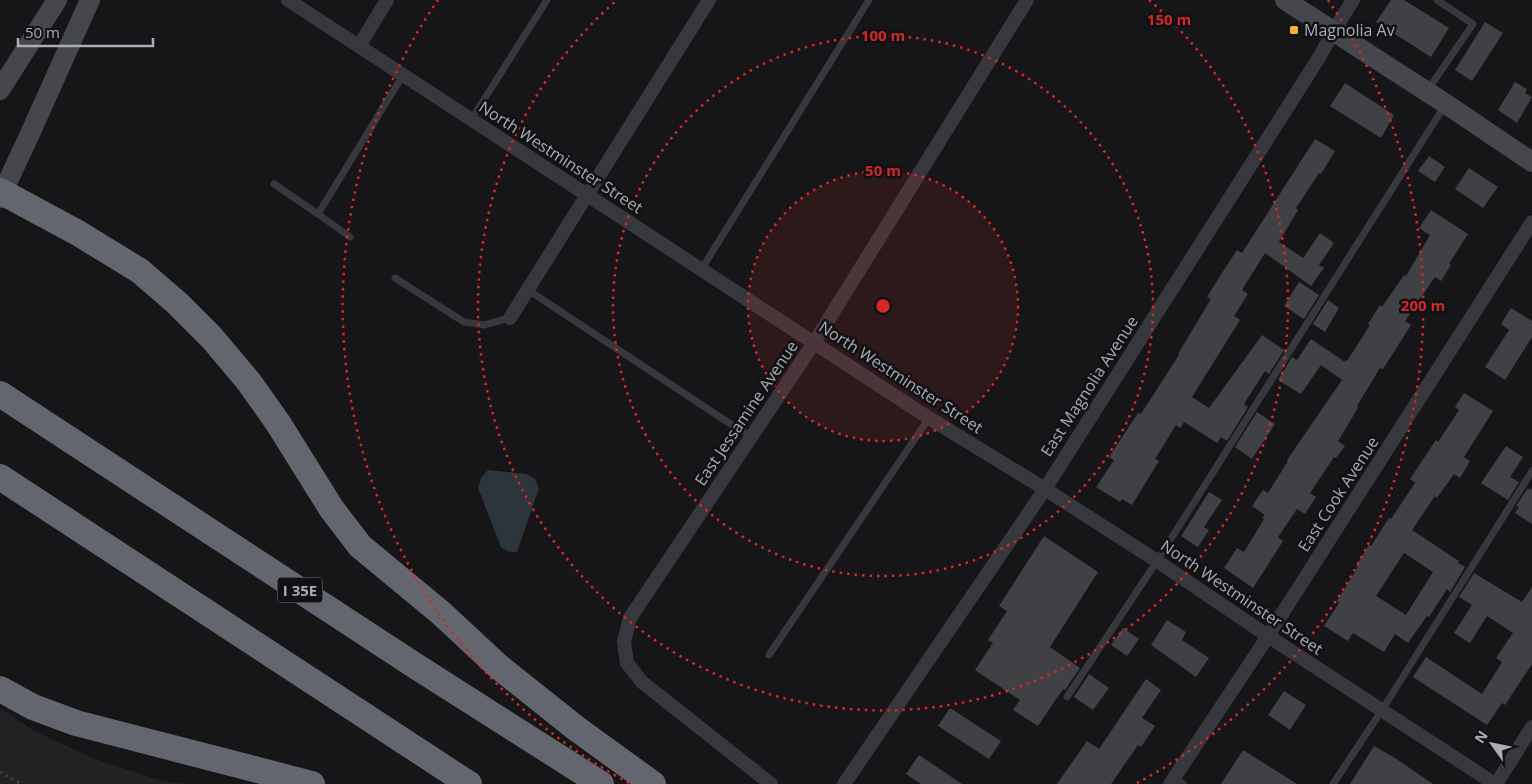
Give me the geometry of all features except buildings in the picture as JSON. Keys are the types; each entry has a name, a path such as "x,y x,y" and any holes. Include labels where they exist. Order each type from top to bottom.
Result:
{"highway":[{"path":"1,194 78,234 140,271 177,304 212,338 249,382 278,423 331,508 360,546 441,613 499,667 577,729 654,784"},
{"name":"I 35E","path":"0,394 414,665 602,784"},
{"path":"0,477 469,784"},
{"path":"0,689 33,708 76,723 312,784"}],"main road":[{"path":"0,90 57,0"},
{"path":"1,194 30,136 90,0"},
{"path":"1285,0 1532,162"}],"street":[{"name":"North Westminster Street","path":"288,0 929,418 1045,488 1495,784"},
{"path":"359,46 388,0"},
{"path":"510,318 709,0"},
{"name":"East Jessamine Avenue","path":"771,784 642,682 627,663 624,642 630,618 814,343 1027,0"},
{"name":"East Magnolia Avenue","path":"844,784 1045,488 1320,56 1353,0"},
{"name":"East Cook Avenue","path":"1176,782 1532,222"},
{"path":"1495,784 1532,727"}],"lane":[{"path":"471,120 548,0"},
{"path":"701,270 869,0"},
{"path":"1427,92 1473,24 1437,0"},
{"path":"318,214 403,76"},
{"path":"1067,697 1157,561 1446,104"},
{"path":"274,184 350,237"},
{"path":"395,278 464,322 484,325 510,318"},
{"path":"528,290 732,426 752,436"},
{"path":"770,655 929,418"},
{"path":"1333,784 1382,710 1532,471"}],"path":[{"path":"0,772 21,784"}],"shaded area":[{"path":"488,470 527,474 535,479 539,488 517,552 509,552 501,547 478,488 481,478"},
{"path":"0,708 36,732 95,759 162,781 186,784 0,784"}],"place":[{"name":"Magnolia Av","path":"1294,30"}]}
